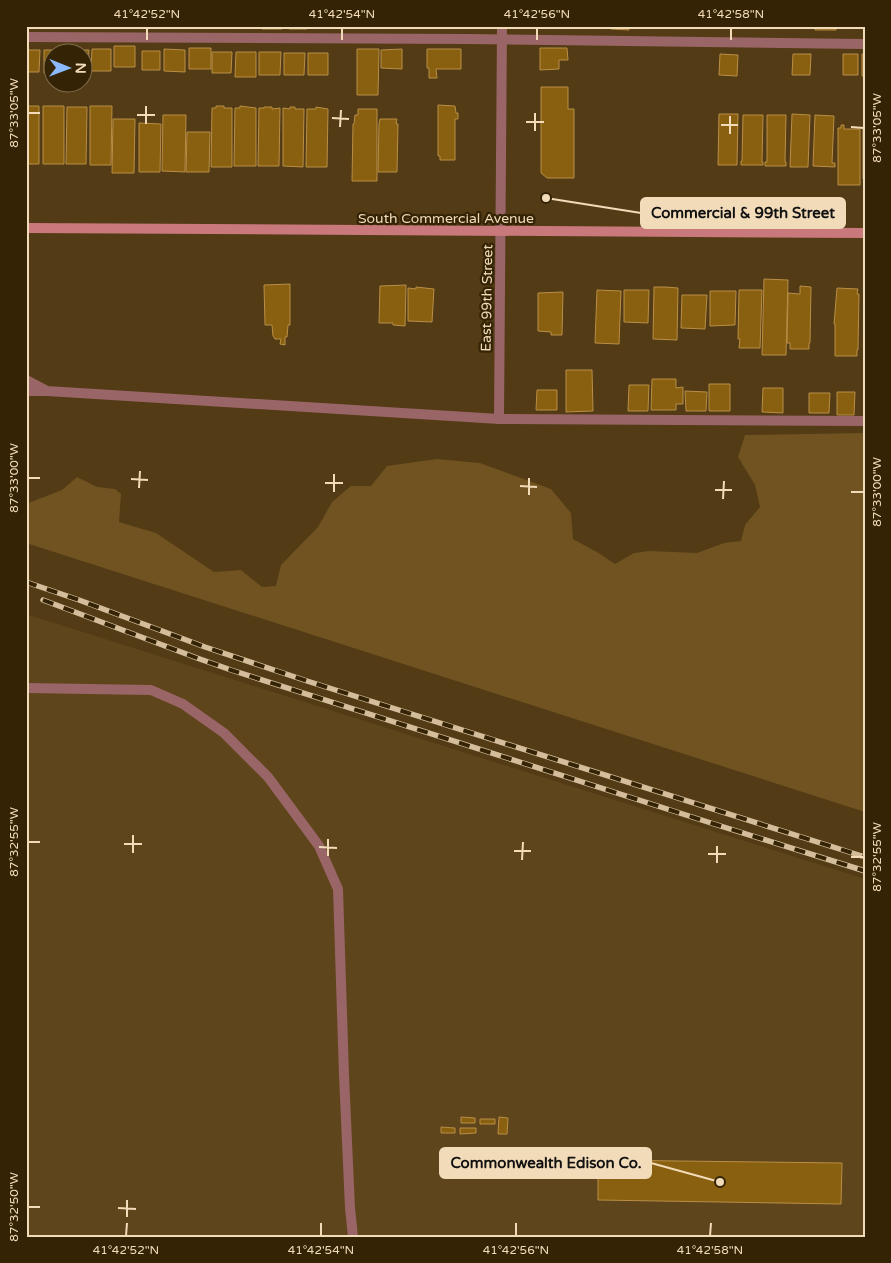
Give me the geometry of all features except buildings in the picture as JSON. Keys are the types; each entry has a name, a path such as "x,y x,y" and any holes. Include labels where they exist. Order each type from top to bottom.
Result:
{"main road":[{"name":"South Commercial Avenue","path":"26,228 865,233"}],"street":[{"name":"East 99th Street","path":"499,419 502,26"},
{"path":"26,37 502,39 865,44"},
{"path":"26,380 47,391"},
{"path":"26,391 499,419 865,421"},
{"path":"26,688 151,690 184,704 224,733 268,777 319,846 338,889 345,1094 353,1237"}],"shaded area":[{"path":"865,433 865,812 26,543 26,504 62,490 77,477 97,487 115,489 121,494 119,522 156,533 214,572 241,570 262,587 276,586 281,565 318,527 332,502 351,486 371,486 387,466 437,459 480,463 551,489 571,513 573,539 615,564 634,553 649,551 697,553 724,543 741,541 745,525 760,507 755,485 738,457 745,435"},
{"path":"26,614 865,879 865,1237 26,1237"}],"railway":[{"path":"26,582 205,647 307,681 865,857"},
{"path":"43,600 231,670 865,871"}],"place":[{"name":"Commercial & 99th Street","path":"546,198"},
{"name":"Commonwealth Edison Co.","path":"720,1182"}]}
